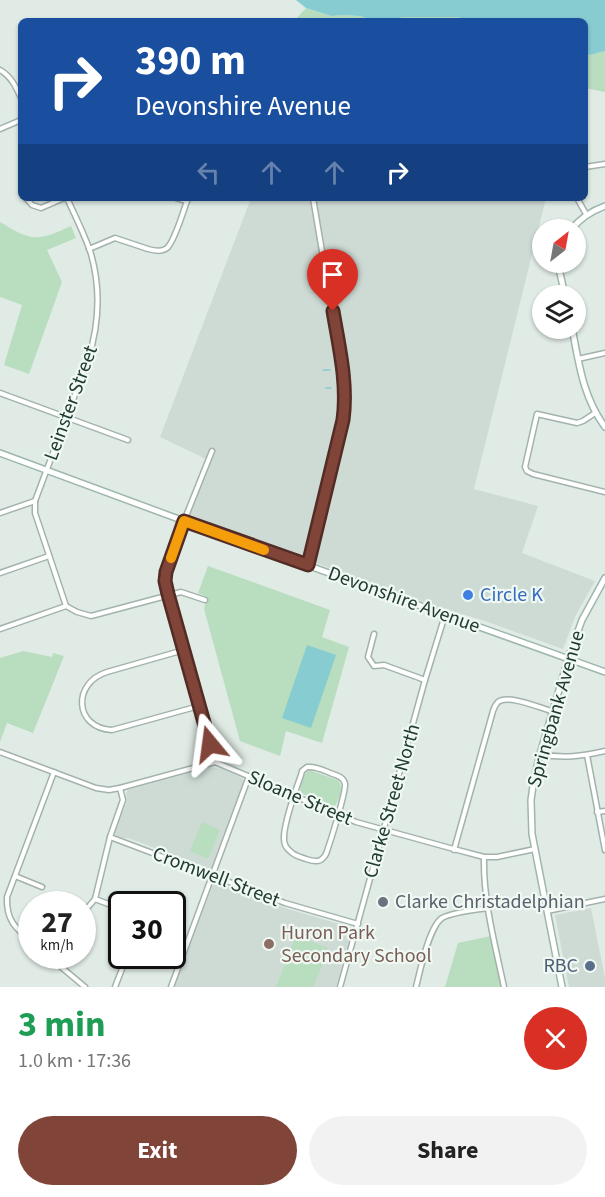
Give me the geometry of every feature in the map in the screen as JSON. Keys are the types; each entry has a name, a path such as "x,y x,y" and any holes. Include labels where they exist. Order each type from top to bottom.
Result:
{"main road":[{"path":"581,219 586,214 605,206"},
{"path":"574,339 586,394 605,428"},
{"name":"Devonshire Avenue","path":"0,453 605,672"},
{"name":"Springbank Avenue","path":"562,987 535,849 531,802 540,754 568,659 582,620 605,578"}],"street":[{"path":"0,70 12,81 18,92"},
{"path":"0,129 18,121"},
{"path":"588,167 605,164"},
{"path":"29,201 35,207 41,208 58,201"},
{"name":"Leinster Street","path":"35,501 88,360 97,323 97,287 89,249 66,201"},
{"path":"89,249 115,238 150,250 164,250 169,247 187,201"},
{"path":"308,565 343,420 345,396 342,366 314,201"},
{"path":"579,201 586,214"},
{"path":"579,359 605,353"},
{"path":"0,393 128,440"},
{"path":"595,413 577,423 537,414 525,465 527,471 533,474 605,492"},
{"path":"0,753 100,789 109,790 215,762 165,581 184,521 212,451"},
{"path":"0,513 35,501 35,513 66,606 84,615 94,615 168,594 184,592 205,600"},
{"path":"0,573 49,556"},
{"path":"0,629 66,606"},
{"name":"Clarke Street North","path":"340,987 445,615"},
{"path":"374,634 369,657 374,666 384,665 425,680"},
{"path":"184,650 95,676 83,691 82,707 93,724 112,730 199,706"},
{"path":"454,850 493,711 497,704 502,700 511,700 552,711"},
{"path":"540,754 560,757 605,751"},
{"path":"587,755 605,850"},
{"name":"Sloane Street","path":"215,762 356,822 454,850 484,857 535,849"},
{"path":"315,767 333,774 342,779 345,784 338,814 324,857 320,861 297,856 290,851 284,840 285,827 295,795 301,773 305,768 315,767"},
{"path":"18,930 5,913 7,897 54,772"},
{"path":"171,987 249,776"},
{"path":"96,895 110,837 123,800 120,788"},
{"path":"597,812 605,811"},
{"name":"Cromwell Street","path":"110,837 285,903 358,924"},
{"path":"484,857 484,881 488,908 504,987"},
{"path":"15,876 42,887"},
{"path":"547,910 605,900"},
{"path":"416,987 430,936 439,921 450,915 488,908"},
{"path":"61,969 76,983 85,987"},
{"path":"115,987 122,969"}],"shaded area":[{"path":"250,201 545,201 541,219 532,219 532,255 474,489 538,506 522,553 595,581 575,617 563,649 482,620 437,607 189,517 212,457 206,459 160,437"},
{"path":"210,767 222,769 242,778 244,782 211,869 195,866 190,861 128,838 116,836 115,832 127,801 128,790"},
{"name":"Huron Park Secondary School","path":"215,882 288,909 350,927 352,931 336,987 174,987 181,969 186,969 186,955"},
{"path":"591,908 605,987 569,987 555,915"}],"green space":[{"path":"306,8 330,16 366,18 297,18"},
{"path":"460,17 460,18 400,18"},
{"path":"605,51 605,92 588,89 588,54"},
{"path":"0,222 19,233 34,237 50,235 71,226 76,238 47,250 62,282 29,374 4,365 22,305 0,297"},
{"path":"208,566 330,610 322,637 349,647 322,743 286,731 280,756 240,741 204,609 207,597 198,593"},
{"path":"23,651 52,657 53,653 64,656 33,733 7,723 0,742 0,658"},
{"path":"309,770 337,780 341,786 335,806 332,807 301,793 302,780"},
{"path":"202,822 220,830 208,859 190,851"},
{"path":"296,935 329,949 313,987 276,987"},
{"path":"491,936 501,987 445,987 458,943"}],"water":[{"path":"296,0 605,0 605,51 588,54 588,18 366,18 331,16 306,8"},
{"path":"307,645 336,655 311,728 282,718"}],"waterway":[{"path":"323,370 330,370"},
{"path":"326,388 331,388"}],"slow traffic":[{"path":"171,558 184,521 264,550"}],"place":[{"name":"Circle K","path":"468,595"},
{"name":"Clarke Christadelphian","path":"383,902"},
{"name":"Huron Park Secondary School","path":"269,944"},
{"name":"RBC","path":"590,966"}],"route":[{"path":"210,744 168,594 165,581 166,572 184,521 308,565 345,406 344,381 333,311"}]}
